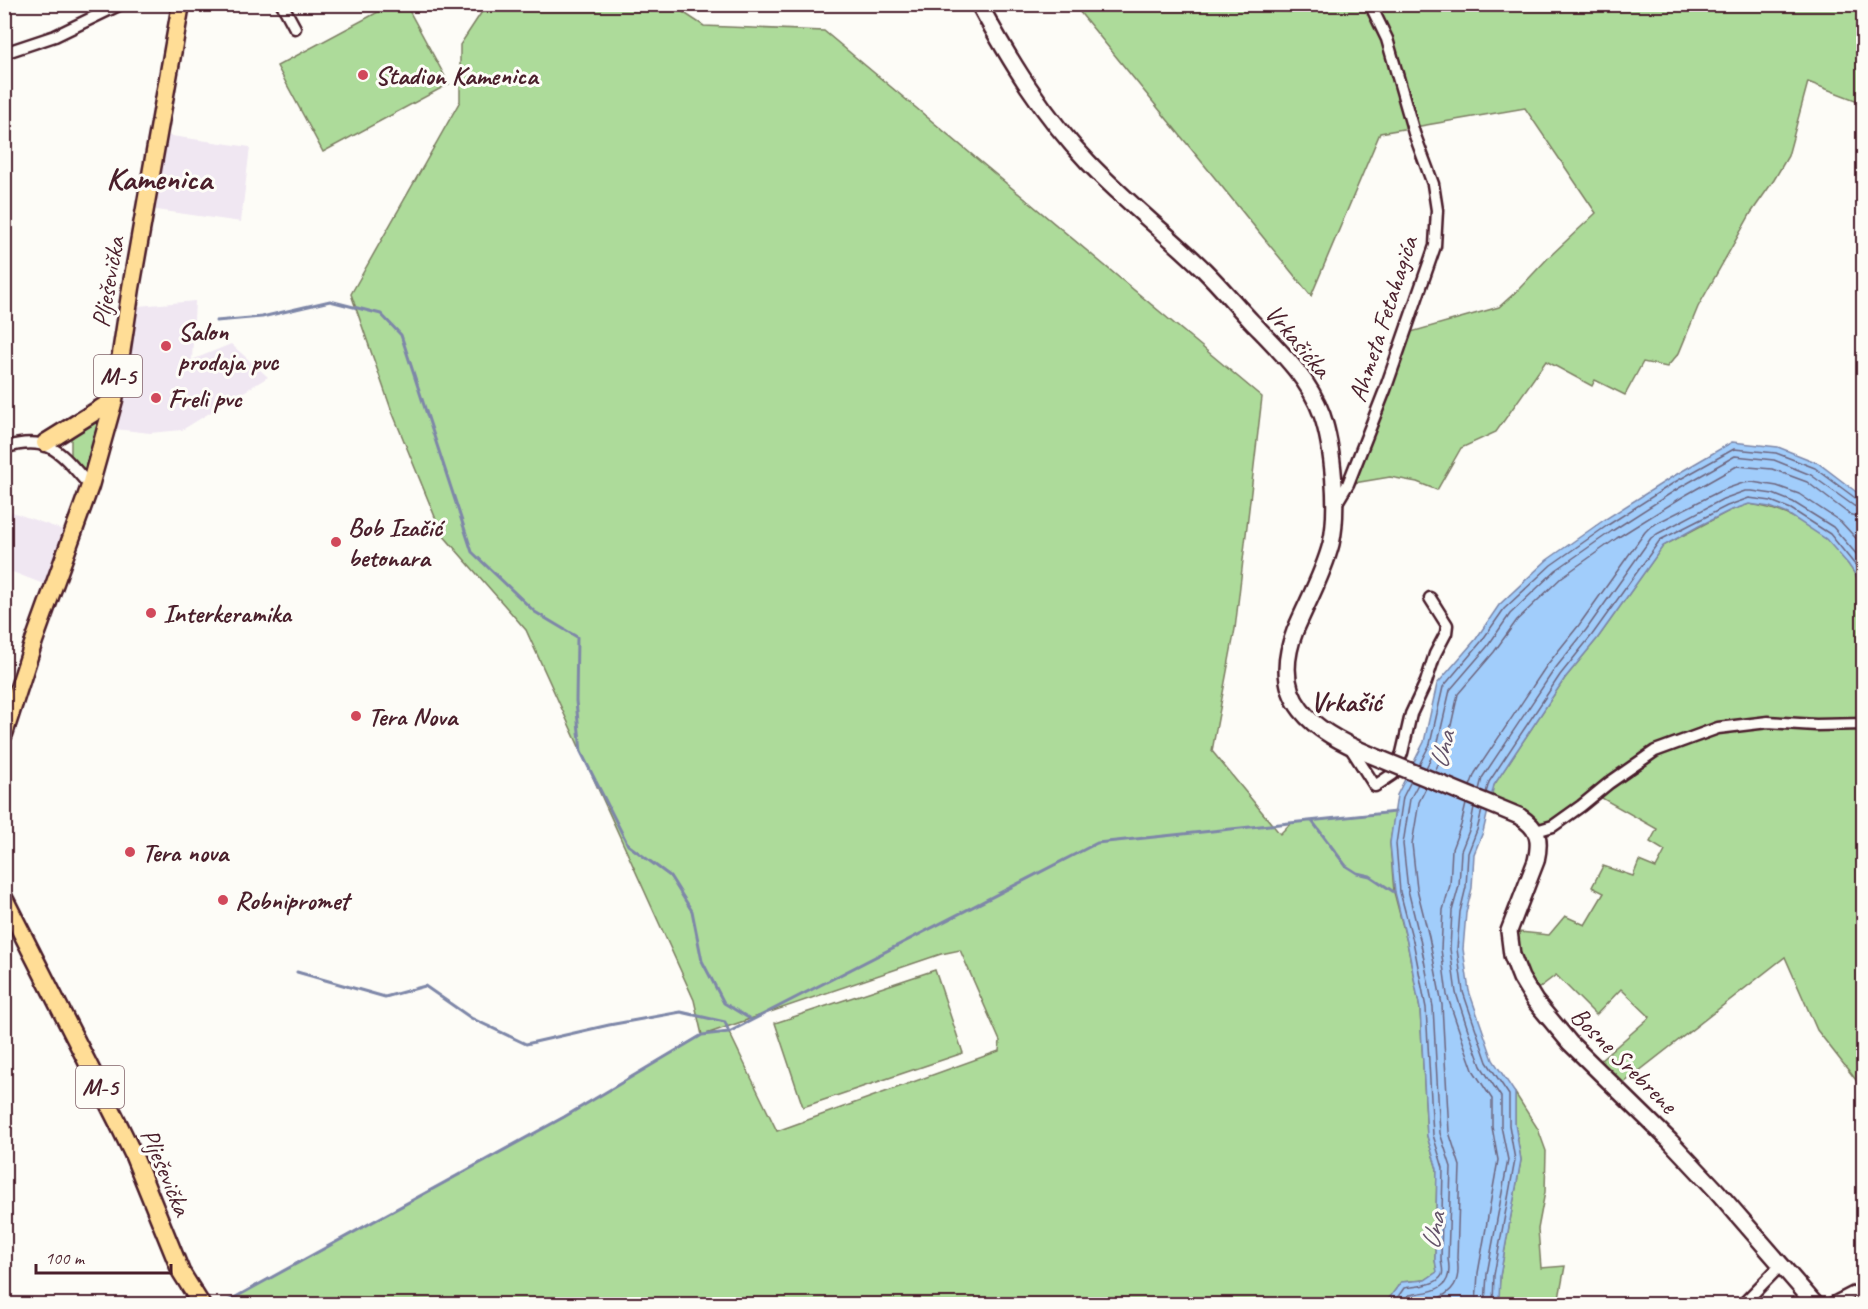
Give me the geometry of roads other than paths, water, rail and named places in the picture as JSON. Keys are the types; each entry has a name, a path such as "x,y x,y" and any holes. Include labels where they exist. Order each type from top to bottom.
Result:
{"main road":[{"name":"Plješevička","path":"4,734 90,486 114,400 131,288 181,4"},
{"path":"45,443 114,400"},
{"name":"Plješevička","path":"4,898 133,1154 181,1272 201,1305"}],"street":[{"path":"4,53 55,36 120,4"},
{"path":"282,4 295,28"},
{"name":"Vrkašićka","path":"979,4 1033,97 1069,142 1205,271 1286,358 1313,394 1327,431 1334,520 1331,544 1294,634 1288,660 1287,676 1291,695 1302,714 1320,729 1350,747 1519,816 1536,831"},
{"name":"Ahmeta Fetahagića","path":"1334,507 1348,484 1374,418 1435,246 1437,210 1434,184 1414,133 1388,39 1370,4"},
{"path":"4,448 45,443 58,451 90,486"},
{"path":"1350,747 1375,786 1393,774 1402,753 1411,714 1446,633 1447,625 1430,598"},
{"path":"1536,831 1552,826 1655,751 1718,728 1768,722 1863,724"},
{"name":"Bosne Srebrene","path":"1536,831 1539,841 1536,861 1509,931 1512,956 1521,978 1535,1001 1570,1043 1670,1141 1716,1190 1815,1305"},
{"path":"1743,1305 1781,1265"},
{"path":"1831,1305 1863,1287"}],"water":[{"name":"Una","path":"1732,442 1778,447 1818,463 1863,497 1863,586 1848,564 1826,539 1788,514 1770,507 1749,504 1729,511 1663,546 1597,639 1565,678 1494,785 1483,832 1474,854 1472,888 1466,913 1463,949 1469,991 1493,1060 1515,1093 1515,1124 1521,1160 1500,1276 1498,1304 1385,1304 1401,1282 1425,1280 1437,1272 1435,1260 1437,1169 1427,1136 1420,1009 1395,892 1390,843 1397,795 1424,742 1437,684 1476,639 1499,605 1547,560 1604,520"}],"waterway":[{"path":"216,321 262,317 330,301 381,314 401,335 472,552 535,612 577,637 576,701 581,752 628,845 670,876 692,911 702,961 724,1003 752,1020"},
{"path":"223,1304 564,1117 702,1035 729,1032 1097,843 1395,812"},
{"path":"1312,821 1346,866 1357,873 1370,876 1394,892"},
{"path":"297,972 385,997 425,986 471,1018 526,1044 609,1025 681,1012 725,1022 729,1032"}],"place":[{"name":"Stadion Kamenica","path":"363,75"},
{"name":"Salon prodaja pvc","path":"166,346"},
{"name":"Freli pvc","path":"156,398"},
{"name":"Bob Izačić betonara","path":"336,542"},
{"name":"Interkeramika","path":"151,613"},
{"name":"Tera Nova","path":"356,716"},
{"name":"Tera nova","path":"130,852"},
{"name":"Robnipromet","path":"223,900"}],"district":[{"name":"Kamenica","path":"159,178"},
{"name":"Vrkašić","path":"1346,701"}]}
